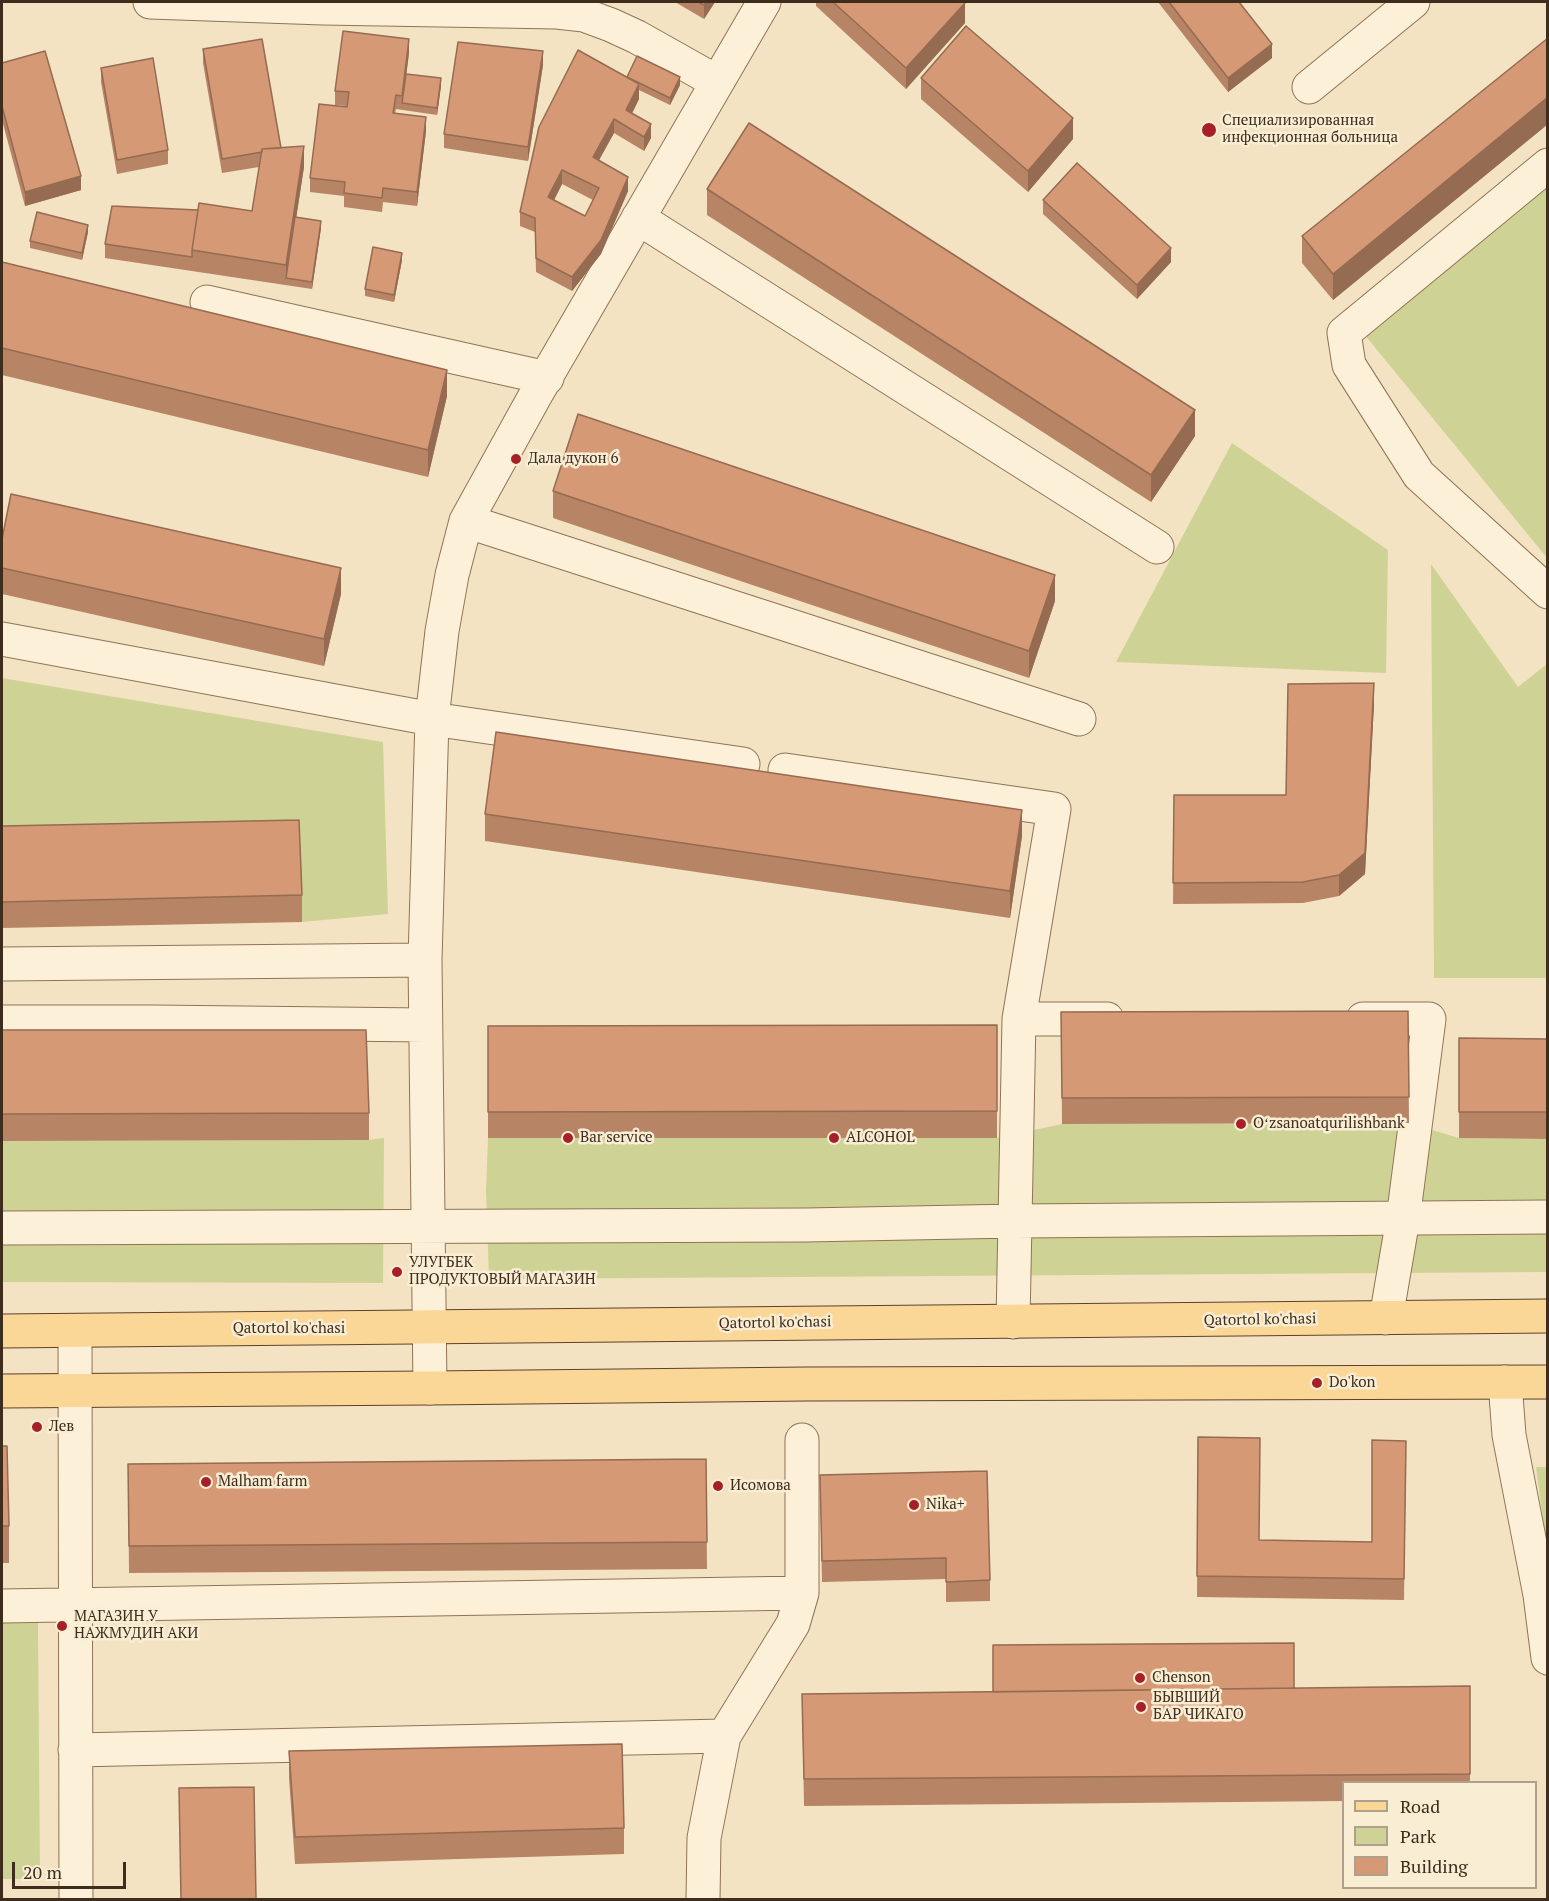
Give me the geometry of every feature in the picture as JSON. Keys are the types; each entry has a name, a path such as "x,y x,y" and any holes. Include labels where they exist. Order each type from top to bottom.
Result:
{"main road":[{"name":"Qatortol ko'chasi","path":"2,1332 1548,1316"},
{"path":"2,1391 807,1384 1548,1382"}],"street":[{"path":"150,2 557,12 584,15 637,37 717,82"},
{"path":"430,1388 424,960 432,719 442,630 452,575 466,521 764,2"},
{"path":"1309,87 1413,2"},
{"path":"1548,165 1344,333 1349,365 1419,475 1548,592"},
{"path":"638,218 1157,547"},
{"path":"207,302 547,378"},
{"path":"466,521 1079,719"},
{"path":"2,639 432,719 743,764"},
{"path":"785,770 1054,809 1019,1019 1013,1322"},
{"path":"2,964 424,960"},
{"path":"1019,1019 1136,1019"},
{"path":"1335,1019 1429,1019 1386,1318"},
{"path":"2,1022 425,1025"},
{"path":"2,1228 807,1225 1548,1217"},
{"path":"75,1331 76,1899"},
{"path":"1504,1382 1509,1434 1540,1595 1548,1658"},
{"path":"703,1899 704,1838 724,1736 793,1624 802,1593 802,1440"},
{"path":"2,1606 802,1593"},
{"path":"75,1750 724,1736"}],"green space":[{"path":"1547,185 1547,558 1364,334"},
{"path":"1232,443 1388,550 1386,673 1116,662"},
{"path":"1431,564 1518,687 1547,664 1547,978 1434,978"},
{"path":"2,678 383,742 388,914 302,922 2,853"},
{"path":"1409,1123 1459,1138 1547,1139 1547,1272 489,1279 486,1191 488,1138 997,1138 1062,1124"},
{"path":"384,1138 383,1283 2,1282 2,1141 369,1140"},
{"path":"1536,1467 1547,1467 1547,1551"},
{"path":"38,1622 40,1879 2,1879 2,1623"}],"building":[{"path":"833,2 964,2 965,3 906,68"},
{"path":"1169,2 1239,2 1272,44 1228,78"},
{"path":"966,26 1073,118 1028,171 921,78"},
{"path":"343,31 409,39 402,96 396,95 393,113 426,117 417,192 383,188 382,198 344,193 345,182 310,178 319,104 347,107 349,92 335,91"},
{"path":"1548,38 1548,97 1333,274 1302,236"},
{"path":"262,39 281,148 262,149 262,152 222,159 203,49"},
{"path":"458,42 543,51 528,147 444,134"},
{"path":"578,50 639,84 626,110 651,124 644,137 614,119 593,157 628,177 601,240 572,277 536,258 535,218 520,212 539,127","holes":["562,170 599,188 585,216 548,197"]},
{"path":"45,51 81,176 25,192 2,106 2,63"},
{"path":"637,56 680,77 670,98 627,77"},
{"path":"153,58 168,150 117,160 101,68"},
{"path":"406,74 441,78 437,108 402,103"},
{"path":"749,123 1195,410 1151,475 707,189"},
{"path":"304,146 286,265 192,250 199,203 252,211 262,149"},
{"path":"1077,163 1171,248 1137,285 1043,200"},
{"path":"112,206 198,210 192,257 105,244"},
{"path":"37,212 88,225 82,253 30,241"},
{"path":"295,217 321,221 312,282 286,278"},
{"path":"373,247 402,253 394,295 365,289"},
{"path":"2,262 447,370 428,450 2,348"},
{"path":"578,414 1055,575 1029,651 553,491"},
{"path":"11,494 341,568 324,639 2,568 2,539"},
{"path":"1374,683 1365,853 1339,875 1303,882 1173,883 1174,795 1286,795 1288,684"},
{"path":"496,732 1022,810 1010,891 485,814"},
{"path":"299,820 302,895 2,902 2,826"},
{"path":"1408,1011 1409,1097 1062,1098 1061,1012"},
{"path":"997,1025 997,1111 488,1112 488,1026"},
{"path":"2,1030 366,1030 369,1113 2,1114"},
{"path":"1459,1038 1548,1039 1548,1112 1459,1112"},
{"path":"1198,1437 1260,1438 1259,1540 1372,1542 1372,1440 1406,1441 1404,1579 1197,1576"},
{"path":"2,1446 7,1446 9,1526 2,1526"},
{"path":"706,1459 707,1542 129,1546 128,1464"},
{"path":"987,1471 990,1580 946,1582 946,1558 822,1561 820,1475"},
{"path":"1294,1643 1294,1688 993,1692 993,1645"},
{"path":"1470,1686 1470,1774 804,1779 802,1694"},
{"path":"622,1744 624,1828 295,1837 289,1751"},
{"path":"254,1787 256,1899 181,1899 179,1788"}],"place":[{"name":"Специализированная инфекционная больница","path":"1209,130"},
{"name":"Дала дукон 6","path":"516,459"},
{"name":"Oʻzsanoatqurilishbank","path":"1241,1124"},
{"name":"Bar service","path":"568,1138"},
{"name":"ALCOHOL","path":"834,1138"},
{"name":"УЛУГБЕК ПРОДУКТОВЫЙ МАГАЗИН","path":"397,1272"},
{"name":"Do'kon","path":"1317,1383"},
{"name":"Лев","path":"37,1427"},
{"name":"Malham farm","path":"206,1482"},
{"name":"Исомова","path":"718,1486"},
{"name":"Nika+","path":"914,1505"},
{"name":"МАГАЗИН У НАЖМУДИН АКИ","path":"62,1626"},
{"name":"Chenson","path":"1140,1678"},
{"name":"БЫВШИЙ БАР ЧИКАГО","path":"1141,1707"}]}
